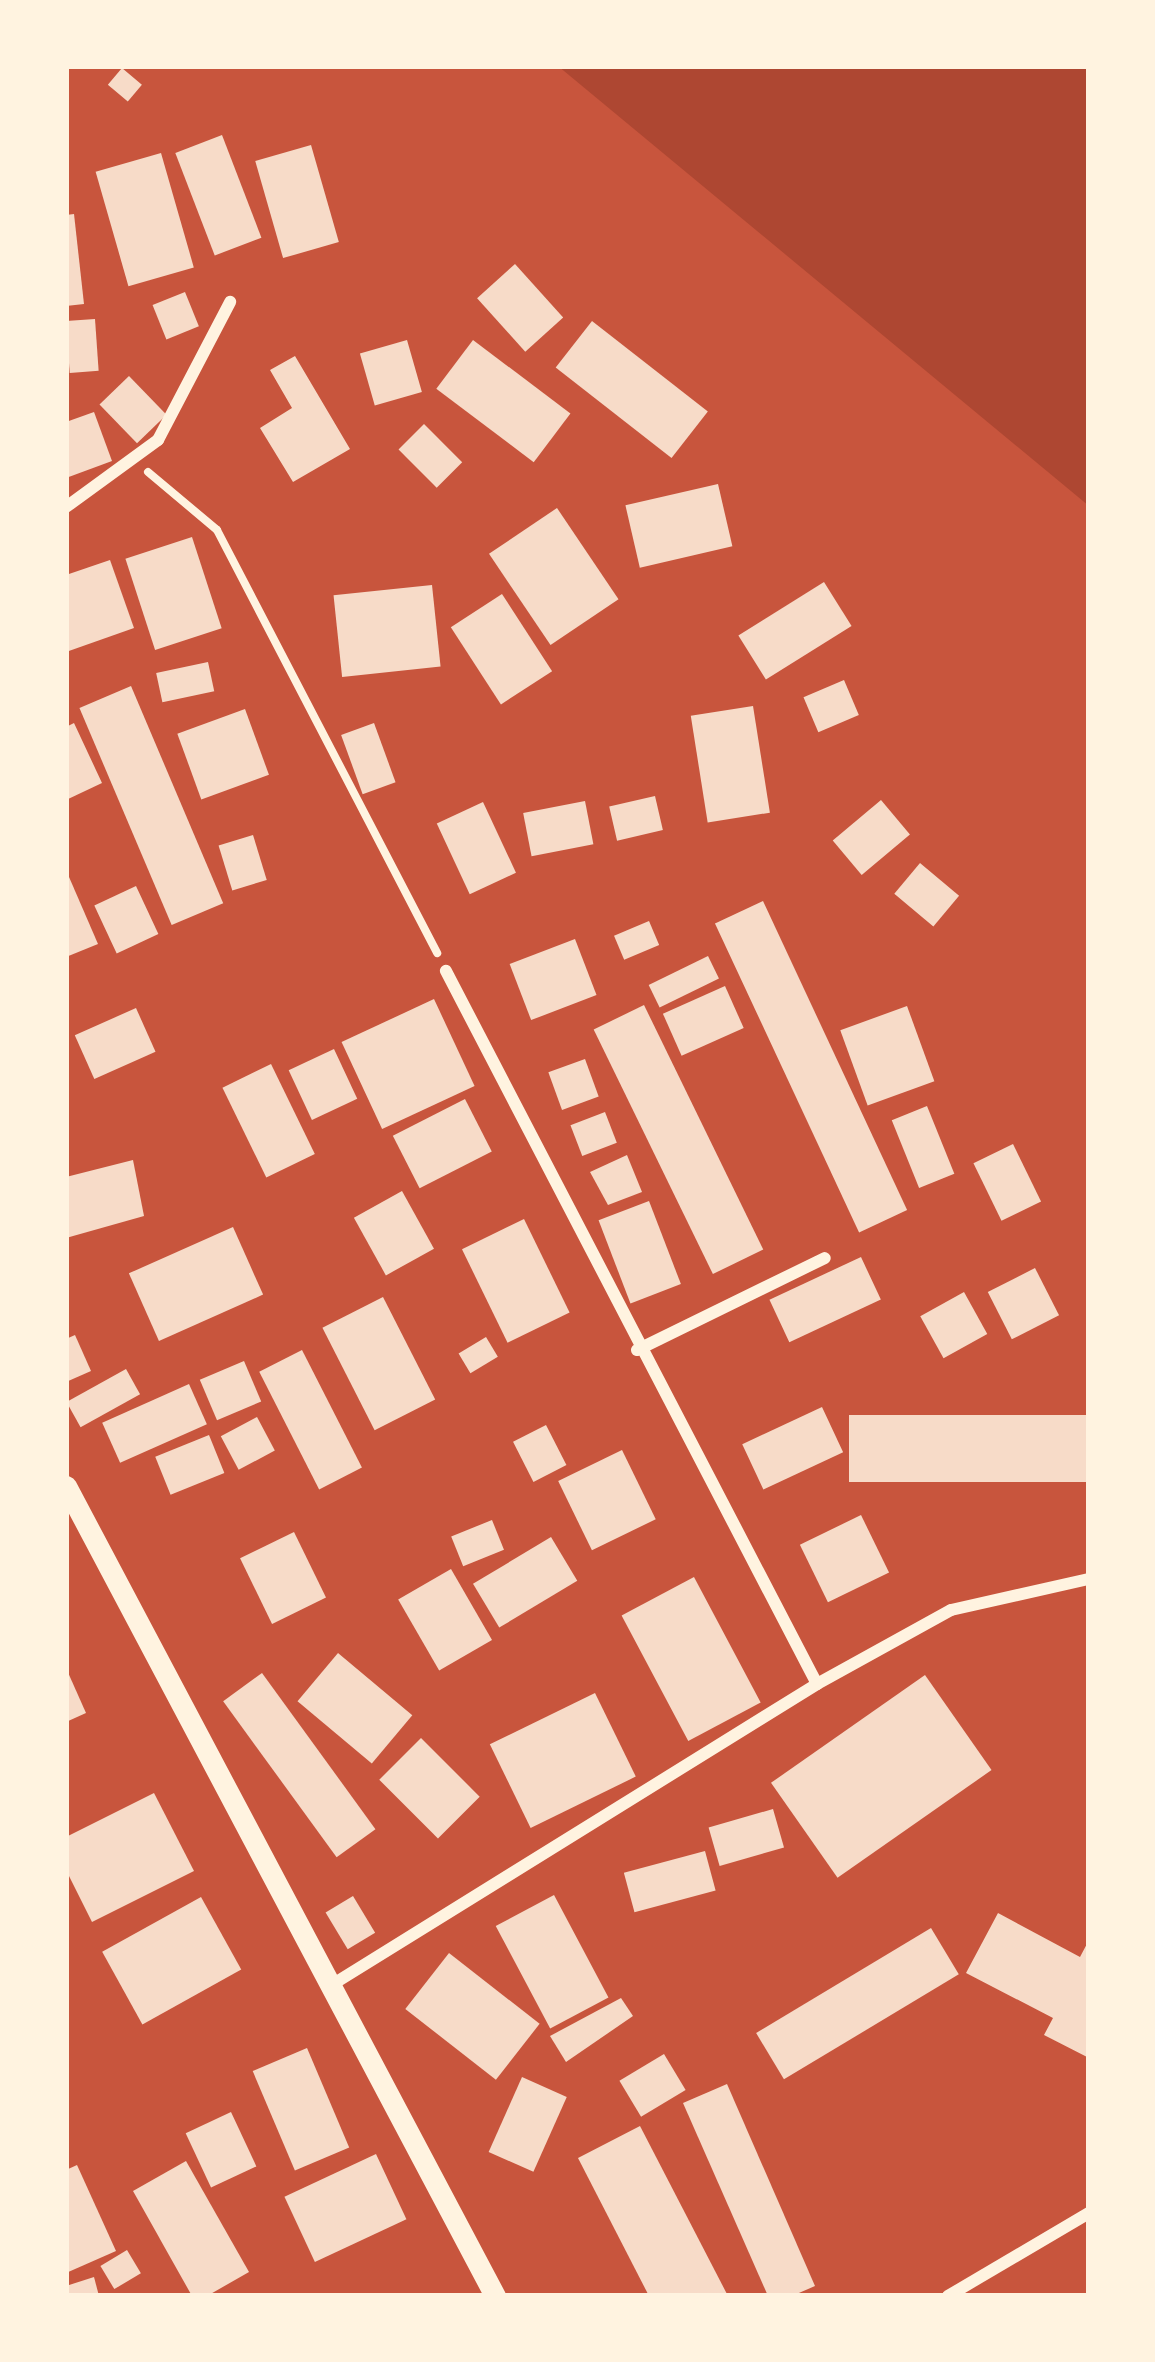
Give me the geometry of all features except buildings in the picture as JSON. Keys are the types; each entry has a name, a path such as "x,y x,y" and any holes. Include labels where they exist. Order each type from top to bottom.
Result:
{"street":[{"path":"66,508 138,464 230,302"},
{"path":"446,971 637,1350 817,1684"},
{"path":"637,1350 825,1258"},
{"path":"66,1486 494,2296"},
{"path":"329,1987 817,1684 950,1610 1089,1580"},
{"path":"948,2296 1089,2213"}],"path":[{"path":"138,464 217,530 446,971"}],"shaded area":[{"path":"558,66 1089,66 1089,506"}]}
